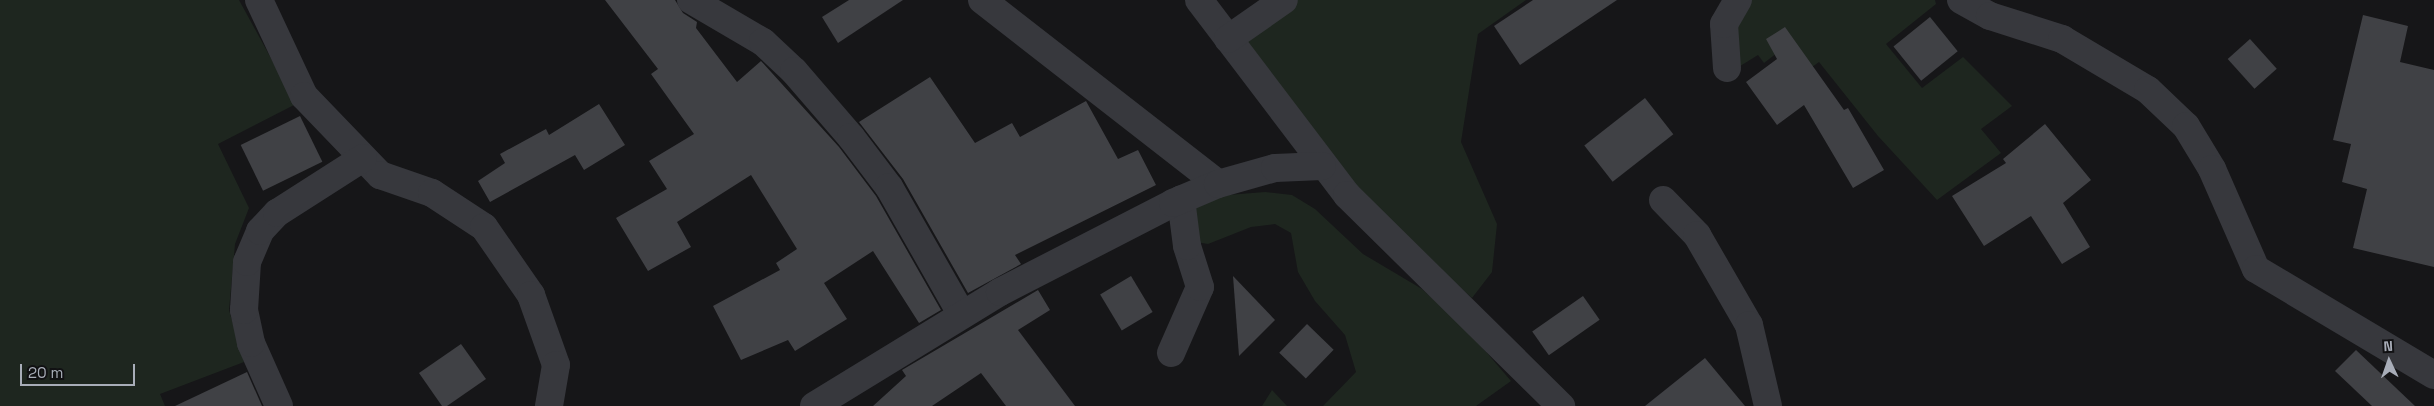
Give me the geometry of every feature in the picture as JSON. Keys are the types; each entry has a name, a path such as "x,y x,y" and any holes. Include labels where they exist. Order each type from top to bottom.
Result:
{"street":[{"path":"259,0 304,96 363,158 380,175 432,193 484,227 531,295 556,365 549,406"},
{"path":"692,0 762,42 794,71 851,137 889,187 962,315"},
{"path":"982,0 1218,184"},
{"path":"1200,0 1322,166 1347,195 1561,406"},
{"path":"1228,39 1284,0"},
{"path":"1726,68 1724,24 1738,0"},
{"path":"1961,0 1990,16 2062,39 2148,90 2192,134 2212,169 2256,269 2434,375"},
{"path":"279,406 251,343 244,310 247,262 260,231 277,213 363,158"},
{"path":"814,406 1000,292 1181,199 1218,184 1275,168 1322,166"},
{"path":"1171,353 1200,287 1187,246 1181,199"},
{"path":"1663,200 1697,235 1749,325 1768,406"}],"shaded area":[{"path":"0,0 239,0 296,104 218,144 249,208 235,244 229,310 244,362 160,394 165,406 0,406"},
{"path":"1296,0 1526,0 1478,34 1461,142 1497,224 1492,272 1472,298 1409,242 1339,172 1239,40"},
{"path":"1750,0 1935,0 1936,4 1886,44 1922,88 1963,57 2012,106 1981,129 2001,153 1937,200 1878,136 1819,62 1805,72 1786,46 1764,63 1758,55 1737,68 1735,27"},
{"path":"1265,192 1292,195 1315,209 1363,254 1422,289 1470,333 1511,381 1476,406 1323,406 1356,372 1345,335 1315,301 1298,272 1291,233 1275,224 1251,227 1208,244 1196,242 1191,208 1228,195"},
{"path":"1272,390 1287,406 1262,406"}],"building":[{"path":"605,0 675,0 683,13 697,22 696,28 737,82 761,61 839,147 876,196 941,310 919,323 873,251 824,283 847,319 795,351 788,340 741,360 713,306 780,270 776,263 797,249 751,175 677,222 691,247 648,271 616,218 667,189 649,161 694,134 651,74 658,69"},
{"path":"849,0 903,0 838,43 822,17"},
{"path":"1533,0 1617,0 1520,65 1494,26"},
{"path":"2363,15 2408,26 2400,62 2434,70 2434,267 2353,248 2367,189 2342,182 2351,144 2333,140"},
{"path":"1930,17 1958,51 1921,81 1893,47"},
{"path":"1785,27 1844,110 1848,108 1884,170 1853,188 1804,105 1777,125 1746,82 1777,59 1766,39"},
{"path":"2250,39 2277,69 2254,89 2228,59"},
{"path":"930,77 975,143 1012,123 1020,137 1086,101 1118,159 1138,150 1156,185 1015,255 1021,264 968,293 903,179 859,122"},
{"path":"1645,98 1673,134 1613,182 1584,145"},
{"path":"599,104 625,145 584,170 575,155 490,202 478,181 505,163 500,154 546,129 549,135"},
{"path":"300,116 322,162 263,191 241,145"},
{"path":"2045,124 2091,180 2063,203 2090,247 2062,264 2031,216 1984,246 1952,196 2006,163 2003,159"},
{"path":"1131,276 1153,312 1122,331 1100,295"},
{"path":"1233,276 1275,320 1239,356"},
{"path":"1038,290 1050,310 1018,330 1075,406 1006,406 981,373 932,406 873,406 906,376 902,370"},
{"path":"1583,296 1600,320 1549,355 1532,332"},
{"path":"1307,324 1334,350 1306,378 1279,353"},
{"path":"461,344 486,379 447,406 442,406 419,373"},
{"path":"2356,350 2415,406 2372,406 2335,371"},
{"path":"1705,358 1745,406 1645,406"},
{"path":"247,372 262,406 175,406"}]}
